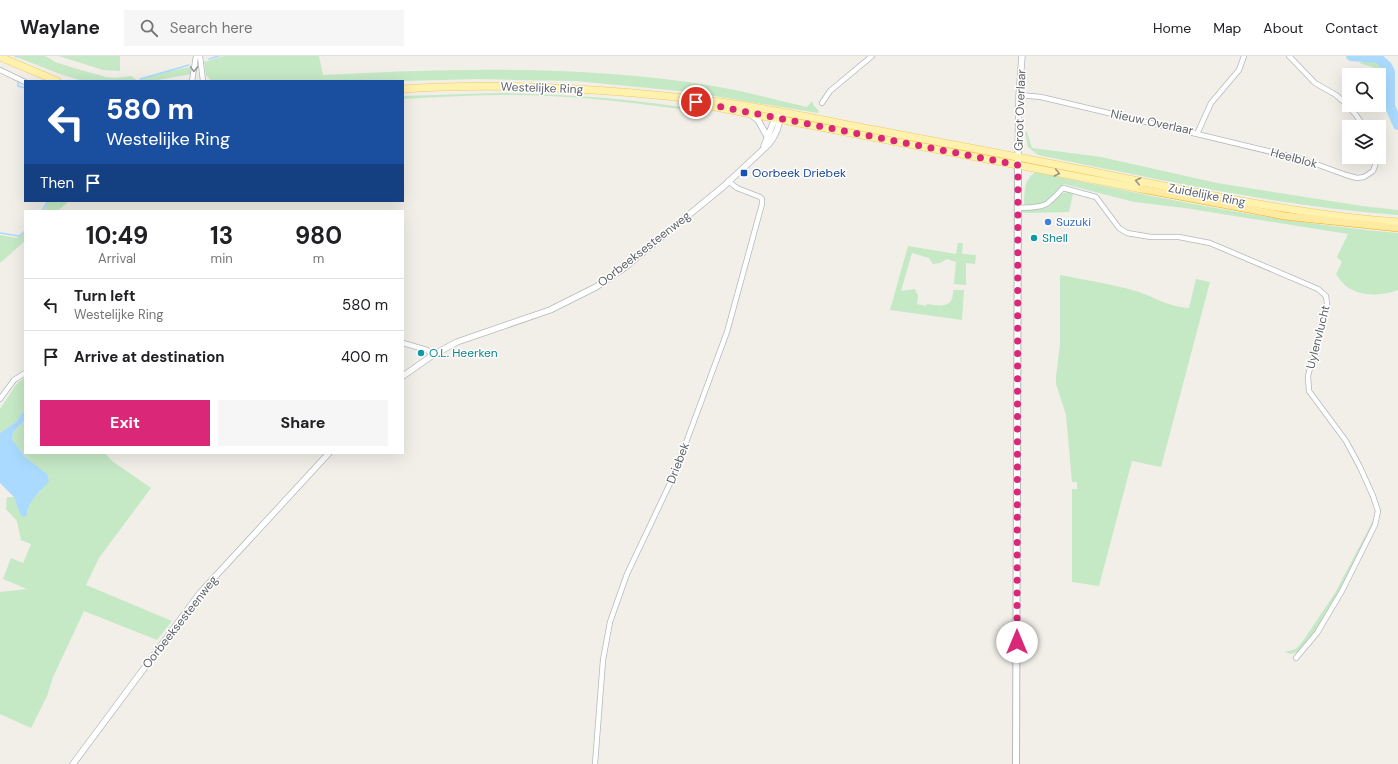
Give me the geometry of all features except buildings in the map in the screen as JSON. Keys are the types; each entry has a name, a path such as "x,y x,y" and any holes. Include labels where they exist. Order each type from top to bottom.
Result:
{"highway":[{"name":"Zuidelijke Ring","path":"1142,189 1285,216 1398,228"}],"main road":[{"path":"0,57 55,80"},
{"name":"Westelijke Ring","path":"404,89 470,86 548,87 710,101 1018,165"},
{"name":"Westelijke Ring","path":"681,99 749,113 778,115 1018,157"},
{"name":"Groot Overlaar","path":"1016,764 1018,157"},
{"name":"Zuidelijke Ring","path":"1018,157 1243,202 1336,217 1398,222"},
{"name":"Zuidelijke Ring","path":"1018,165 1142,189"}],"street":[{"path":"192,80 196,56"},
{"path":"200,56 203,80"},
{"path":"822,103 830,91 872,56"},
{"name":"Groot Overlaar","path":"1018,157 1018,95 1022,56"},
{"name":"Nieuw Overlaar","path":"1018,95 1040,97 1197,134 1211,103 1238,70 1244,56"},
{"path":"1289,56 1315,84 1336,95 1359,120"},
{"path":"0,70 24,82"},
{"path":"749,113 758,120 768,138"},
{"name":"Oorbeeksesteenweg","path":"762,149 778,115"},
{"name":"Oorbeeksesteenweg","path":"404,375 433,355 472,336 556,308 596,288 624,268 728,182 773,139 778,115"},
{"name":"Heelblok","path":"1197,134 1305,160 1357,178 1364,177 1373,171 1376,164"},
{"name":"Driebek","path":"595,764 603,660 610,622 627,574 674,475 714,368 734,306 762,204 762,199 760,197 737,188 728,182"},
{"name":"Uylenvlucht","path":"1019,208 1046,205 1063,188 1096,197 1119,228 1127,233 1151,237 1179,237 1210,243 1318,289 1326,296 1328,304 1307,384 1312,396 1346,442 1360,466 1376,503 1377,520 1342,591 1328,615 1317,633 1296,658"},
{"path":"404,343 427,350 433,355"},
{"path":"0,399 14,380 24,374"},
{"name":"Oorbeeksesteenweg","path":"73,764 200,593 328,454"}],"green space":[{"path":"14,56 45,56 55,62 106,77 115,78 131,76 137,80 80,80"},
{"path":"59,56 120,56 120,71 103,70"},
{"path":"224,56 319,56 323,75 470,70 567,71 616,74 713,86 807,107 812,101 814,106 819,111 818,113 690,92 576,81 477,79 404,81 210,80 206,75 204,62"},
{"path":"1369,59 1377,61 1384,68 1376,68 1359,63"},
{"path":"191,67 191,74 158,80 141,79 164,72"},
{"path":"1386,72 1387,105 1395,129 1386,110"},
{"path":"499,93 551,95 655,103 707,111 706,113 608,100 558,96 483,95 404,99 404,96"},
{"path":"1025,132 1027,132 1032,148 1101,157 1217,183 1362,206 1398,210 1398,215 1307,205 1217,191 1038,155 1028,147"},
{"path":"1035,172 1170,200 1261,216 1352,229 1398,233 1398,290 1379,294 1365,294 1352,290 1343,283 1336,274 1342,262 1337,257 1348,234 1185,208 1134,202 1064,184 1044,204 1026,205 1024,204 1026,185 1031,175"},
{"path":"1068,192 1073,194 1069,212 1022,213 1024,209 1045,208 1062,194"},
{"path":"48,202 68,202 59,210 44,210"},
{"path":"24,233 24,242 0,263 0,235 17,238"},
{"path":"958,243 963,243 962,254 976,255 975,264 966,263 966,285 954,284 956,262 947,259 940,263 933,264 929,258 912,253 901,291 915,289 918,296 917,304 926,306 927,304 945,305 951,300 953,290 964,290 962,320 890,310 908,246 956,254"},
{"path":"1060,275 1136,291 1168,304 1189,308 1196,279 1210,282 1161,467 1132,461 1099,586 1072,582 1072,489 1077,489 1077,482 1072,482 1066,415 1056,384 1060,344"},
{"path":"24,378 24,410 16,422 0,433 0,409 16,385"},
{"path":"24,421 24,454 106,454 112,461 151,488 99,558 86,585 172,621 157,640 84,611 53,677 47,696 31,728 0,714 0,592 27,589 3,579 11,558 23,563 31,544 21,540 17,521 6,509 7,497 14,497 20,514 27,515 28,507 31,501 41,491 25,457 12,439 13,432"},
{"path":"1376,515 1376,522 1316,633 1299,652 1291,654 1285,652 1296,649 1303,641 1335,593"}],"water":[{"path":"24,410 24,421 13,432 12,439 25,457 47,474 49,481 32,500 27,515 24,517 20,514 14,497 0,483 0,433 16,422"}],"waterway":[{"path":"209,59 219,56"},
{"path":"1351,56 1378,58 1387,66 1390,72 1390,106 1398,125"},
{"path":"140,79 189,65"},
{"path":"18,81 18,86 24,88"},
{"path":"43,210 47,202"},
{"path":"0,233 19,236 24,232"}],"place":[{"name":"Oorbeek Driebek","path":"744,173"},
{"name":"Suzuki","path":"1048,222"},
{"name":"Shell","path":"1034,238"},
{"name":"O.L. Heerken","path":"421,353"}],"route":[{"path":"696,102 1018,165 1017,642"}]}
